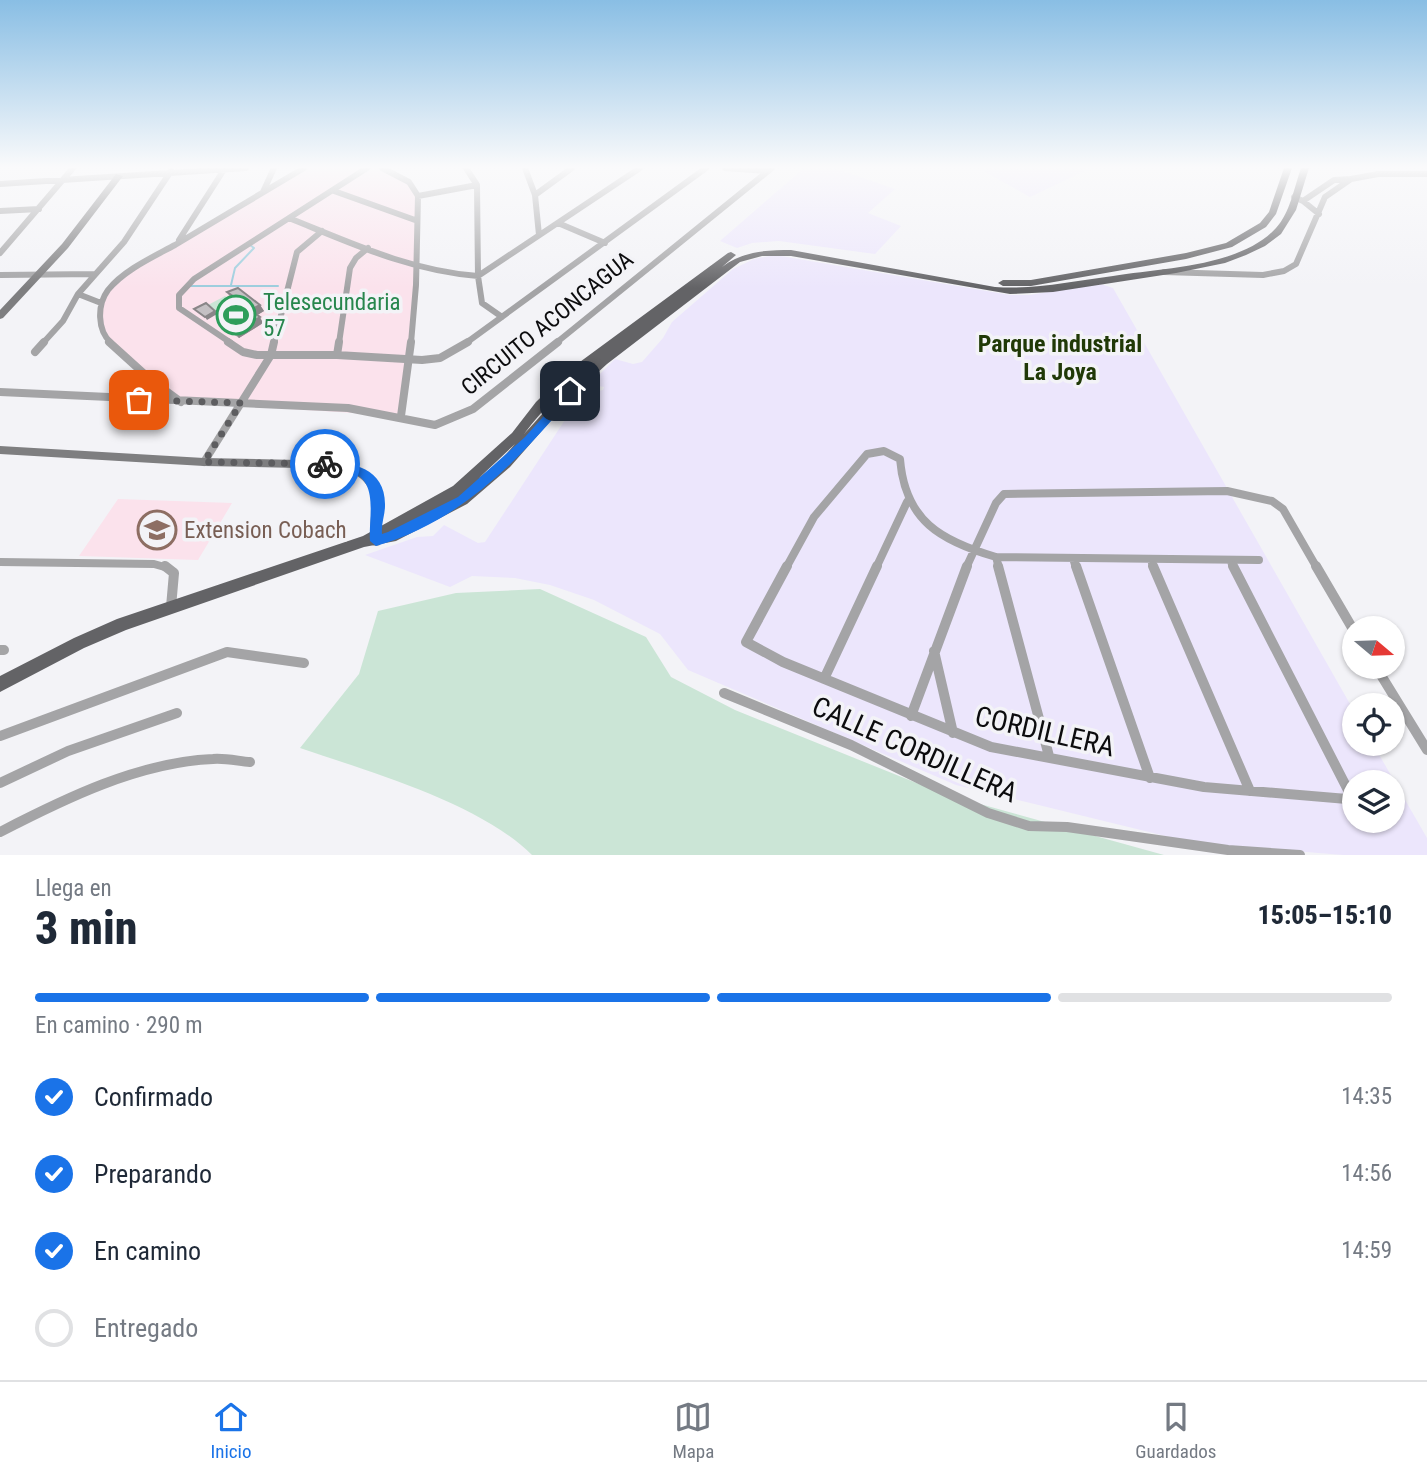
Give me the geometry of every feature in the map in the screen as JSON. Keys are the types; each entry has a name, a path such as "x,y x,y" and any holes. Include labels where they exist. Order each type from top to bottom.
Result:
{"main road":[{"path":"372,538 458,490 516,436 540,405 573,373 715,265 747,248 792,247 1014,284 1210,251 1263,226 1274,208"},
{"path":"0,684 79,643 172,607 372,538 403,531 462,500 505,464 563,399 603,361 725,268 749,256 775,252 791,253 1015,292 1045,290 1203,264 1253,248 1279,231 1294,208"}],"street":[{"path":"0,316 65,246 94,208"},
{"path":"35,352 63,321 78,294 124,242 147,208"},
{"path":"178,241 199,208"},
{"path":"181,401 151,380 104,338 99,314 101,303 120,279 235,208"},
{"path":"306,208 194,279 177,301 182,311 243,352 432,359 450,354 652,208"},
{"path":"381,208 415,220"},
{"path":"401,416 409,360 416,266 417,208"},
{"path":"477,208 478,276 482,303 502,317"},
{"path":"536,208 539,235"},
{"path":"289,218 416,266 452,275 478,276 581,208"},
{"name":"CIRCUITO ACONCAGUA","path":"0,392 348,408 401,416 435,425 465,416 723,208"},
{"path":"1311,208 1319,214"},
{"path":"1160,271 1264,275 1284,271 1296,264 1321,208"},
{"path":"0,211 39,209"},
{"path":"0,253 39,209"},
{"path":"558,223 604,243"},
{"path":"204,462 271,355 297,252 322,231"},
{"path":"0,240 13,240"},
{"path":"337,355 350,268 356,258 368,248"},
{"path":"0,275 95,275"},
{"path":"78,294 101,303"},
{"path":"0,450 204,462 332,464 354,468 368,477 377,494 379,504 372,538"},
{"name":"CORDILLERA","path":"907,502 900,475 900,459 882,450 867,454 814,517 746,642 783,662 991,747 1150,778 1250,791 1350,797 1230,560"},
{"path":"911,716 972,551 996,503 1004,494 1227,491 1272,501 1283,509 1345,616"},
{"path":"824,679 907,502 942,537 972,551 996,557 1259,560"},
{"path":"996,557 1049,757"},
{"path":"1073,558 1150,778"},
{"path":"1151,560 1250,791"},
{"path":"0,562 166,566 174,573 172,607"},
{"path":"934,649 953,733"},
{"path":"0,736 227,652 304,663"},
{"path":"1383,679 1427,750"},
{"name":"CALLE CORDILLERA","path":"724,693 851,745 988,813 1030,826 1068,827 1228,850 1300,855"},
{"path":"0,783 68,751 177,713"},
{"path":"0,832 32,815 151,771 211,758 250,762"}],"shaded area":[{"path":"238,208 418,208 417,266 401,416 181,402 105,338 101,303 120,279"},
{"path":"758,208 874,208 868,213 901,226 875,254 779,241 752,243 737,248 720,241"},
{"path":"775,255 1010,295 1030,295 1098,283 1113,288 1344,693 1342,756 1380,756 1388,770 1342,770 1342,833 1405,833 1405,800 1427,838 1427,855 1343,855 1194,843 956,785 688,670 660,634 594,600 550,585 515,578 472,576 450,587 365,555 417,537 433,536 444,525 478,543 485,542 578,400 584,401 590,393 603,390 604,387 590,384 615,359 633,364 642,362 663,338 672,322 733,269 754,259"},
{"name":"Extension Cobach","path":"118,499 232,503 198,560 79,556"}],"green space":[{"path":"225,296 236,305 234,308 238,306 252,315 234,324 208,305"},
{"path":"540,589 646,637 671,677 735,710 944,794 1164,855 532,855 510,836 454,805 423,791 300,748 359,674 378,611 456,593"}],"building":[{"path":"238,288 260,305 252,309 227,292"},
{"path":"206,303 215,311 205,317 194,309"},
{"path":"250,310 260,317 235,332 226,325"}],"waterway":[{"path":"231,285 235,268 254,248 250,245"},
{"path":"190,286 278,286"}],"way so far":[{"path":"139,400 241,403 204,462 325,464"}],"place":[{"name":"Telesecundaria 57","path":"236,315"},
{"name":"Extension Cobach","path":"157,530"}],"district":[{"name":"Parque industrial La Joya","path":"1060,358"}],"route":[{"path":"325,464 354,468 368,477 374,485 379,504 375,524 376,541 391,537 462,500 485,482 529,440 570,391"}]}
